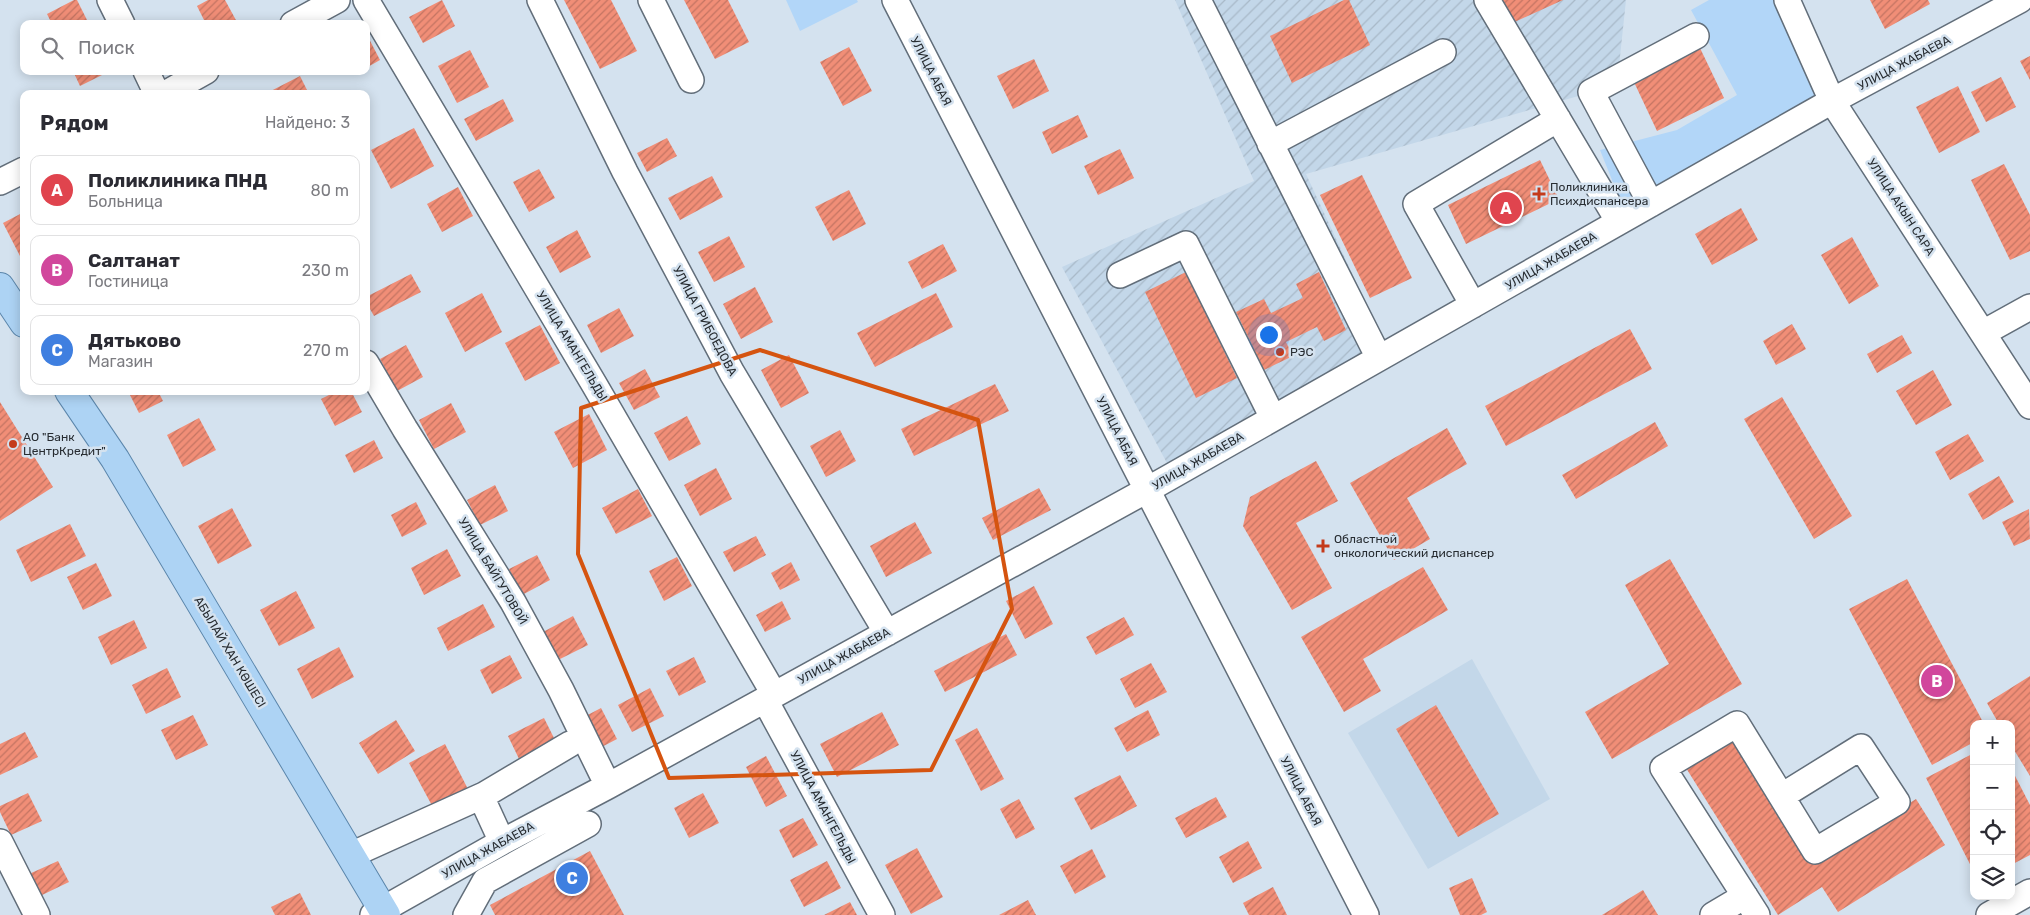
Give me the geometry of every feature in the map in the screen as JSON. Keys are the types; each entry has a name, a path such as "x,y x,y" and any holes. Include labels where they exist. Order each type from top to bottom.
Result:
{"main road":[{"path":"0,287 20,317"},
{"name":"АБЫЛАЙ ХАН КӨШЕСІ","path":"73,395 114,459 350,855 381,913"}],"street":[{"path":"110,0 120,20"},
{"path":"300,20 337,0"},
{"name":"УЛИЦА АМАНГЕЛЬДЫ","path":"366,0 594,384 770,697 882,915"},
{"name":"УЛИЦА ГРИБОЕДОВА","path":"540,0 625,172 732,373 887,633"},
{"path":"652,0 691,80"},
{"name":"УЛИЦА АБАЯ","path":"895,0 1366,915"},
{"path":"1198,0 1379,358"},
{"path":"1487,0 1619,222"},
{"name":"УЛИЦА АКЫН САРА","path":"1787,0 1832,102 2030,406"},
{"name":"УЛИЦА ЖАБАЕВА","path":"381,913 502,842 608,786 1147,490 1832,102 2020,0"},
{"path":"1651,204 1591,92 1696,36"},
{"path":"1270,144 1442,52"},
{"path":"148,75 155,90"},
{"path":"175,90 204,80"},
{"path":"1473,305 1416,204 1558,119"},
{"path":"0,182 20,172"},
{"path":"1120,275 1186,244 1273,418"},
{"path":"1983,333 2030,307"},
{"name":"УЛИЦА БАЙГУТОВОЙ","path":"370,370 513,602 562,690 608,786"},
{"path":"1713,915 1751,906 1663,768 1737,724 1815,851 1897,802 1861,747 1782,796"},
{"path":"350,855 484,795 570,744"},
{"path":"484,795 485,805 502,842"},
{"path":"466,915 485,881 588,824"},
{"path":"0,842 37,915"},
{"path":"1989,915 2030,892"}],"highlighted area":[{"path":"760,350 978,420 1012,609 931,770 669,778 578,554 581,408"}],"shaded area":[{"path":"786,0 857,0 858,2 800,31"},
{"path":"1175,0 1626,0 1617,85 1306,174 1384,342 1168,465 1062,267 1254,181"},
{"path":"1709,0 1775,0 1819,97 1622,205 1600,150 1677,130 1737,95 1691,10"},
{"path":"1472,659 1550,799 1428,869 1348,733"}],"building":[{"path":"77,0 87,20 50,20 47,14"},
{"path":"208,0 225,0 236,20 204,20 197,6"},
{"path":"442,0 455,26 423,43 409,17"},
{"path":"564,0 611,0 637,51 600,69"},
{"path":"684,0 728,0 749,42 715,59"},
{"path":"1344,0 1349,0 1370,45 1292,83 1270,36"},
{"path":"1499,0 1563,0 1510,24"},
{"path":"1870,0 1928,0 1930,4 1885,29"},
{"path":"370,41 380,60 370,66"},
{"path":"849,47 872,91 843,106 820,62"},
{"path":"1700,48 1724,98 1657,131 1633,80"},
{"path":"470,50 489,87 457,103 438,66"},
{"path":"2030,56 2030,80 2020,61"},
{"path":"1034,59 1049,91 1013,109 997,76"},
{"path":"75,75 102,75 80,86"},
{"path":"300,76 307,90 273,90"},
{"path":"2001,77 2016,107 1986,122 1971,92"},
{"path":"1958,86 1980,132 1939,153 1916,107"},
{"path":"503,99 514,121 476,141 464,119"},
{"path":"1078,115 1088,137 1052,154 1042,132"},
{"path":"414,128 434,166 391,189 371,150"},
{"path":"667,138 677,156 647,172 637,153"},
{"path":"1120,149 1134,178 1098,195 1084,166"},
{"path":"1540,160 1559,199 1466,244 1448,205"},
{"path":"2004,164 2030,215 2030,251 2010,260 1971,180"},
{"path":"539,169 555,198 529,212 513,182"},
{"path":"1362,175 1412,278 1370,298 1320,195"},
{"path":"712,176 723,197 680,220 668,198"},
{"path":"458,187 473,216 442,232 427,204"},
{"path":"849,190 866,224 833,241 815,207"},
{"path":"1741,208 1758,240 1712,265 1695,234"},
{"path":"20,214 20,256 3,223"},
{"path":"577,230 591,257 560,273 546,247"},
{"path":"729,236 745,267 714,282 698,252"},
{"path":"1852,237 1879,286 1849,304 1821,255"},
{"path":"943,244 957,271 922,289 908,262"},
{"path":"1186,272 1237,378 1196,398 1145,292"},
{"path":"1319,272 1346,330 1324,341 1317,327 1286,342 1293,356 1264,370 1236,312 1264,299 1271,313 1303,298 1296,284"},
{"path":"411,274 421,292 374,316 370,309 370,295"},
{"path":"755,287 773,322 741,339 723,304"},
{"path":"482,293 502,332 465,352 445,313"},
{"path":"936,293 953,327 875,367 857,333"},
{"path":"619,308 634,336 601,353 587,325"},
{"path":"1792,324 1806,349 1776,365 1763,341"},
{"path":"540,325 560,363 525,381 505,343"},
{"path":"1630,329 1652,369 1506,446 1485,406"},
{"path":"1902,335 1912,353 1877,373 1867,354"},
{"path":"406,345 423,377 397,391 380,359"},
{"path":"789,355 809,393 781,408 761,370"},
{"path":"645,369 660,397 634,410 619,383"},
{"path":"1933,370 1952,405 1916,425 1896,391"},
{"path":"995,384 1009,411 914,456 901,429"},
{"path":"130,395 160,395 163,401 139,413"},
{"path":"329,395 353,395 362,412 335,426 321,399"},
{"path":"1782,397 1852,516 1814,539 1744,419"},
{"name":"АО \"Банк ЦентрКредит\"","path":"0,402 53,487 0,521"},
{"path":"451,403 466,432 434,449 419,420"},
{"path":"589,414 607,450 573,468 554,432"},
{"path":"687,416 701,444 669,461 654,433"},
{"path":"199,418 216,450 183,467 167,435"},
{"path":"1655,422 1668,446 1576,499 1562,475"},
{"path":"1447,428 1467,464 1407,498 1430,539 1394,560 1350,483"},
{"path":"840,430 856,461 826,477 810,446"},
{"path":"1968,434 1984,461 1950,480 1935,452"},
{"path":"374,440 383,458 354,473 345,455"},
{"path":"1316,461 1338,501 1296,523 1332,588 1292,610 1243,526 1250,497"},
{"path":"716,468 732,499 700,516 684,485"},
{"path":"1999,476 2014,502 1983,520 1968,494"},
{"path":"495,485 508,511 480,525 467,500"},
{"path":"1039,488 1051,510 993,540 982,518"},
{"path":"638,489 652,516 616,534 602,508"},
{"path":"416,502 427,524 402,537 391,515"},
{"path":"232,508 252,546 218,564 198,526"},
{"path":"2029,509 2030,539 2014,546 2002,522"},
{"path":"915,522 932,553 886,577 870,546"},
{"path":"70,524 86,556 31,582 16,550"},
{"path":"756,536 766,555 734,572 723,552"},
{"path":"447,549 461,576 424,595 411,568"},
{"path":"537,555 550,580 522,595 509,569"},
{"path":"677,557 692,586 664,601 649,571"},
{"path":"1670,559 1742,684 1612,759 1585,712 1669,664 1625,585"},
{"path":"791,562 800,580 780,590 771,573"},
{"path":"96,563 112,596 83,610 67,577"},
{"path":"1423,567 1448,610 1363,659 1381,691 1344,712 1301,637"},
{"path":"1907,579 1982,720 1970,720 1970,744 1932,765 1849,609"},
{"path":"1034,586 1053,624 1025,639 1006,601"},
{"path":"296,591 315,628 279,646 260,610"},
{"path":"782,601 791,619 765,632 756,615"},
{"path":"483,604 495,627 448,651 437,628"},
{"path":"573,616 588,645 558,660 543,632"},
{"path":"1124,617 1134,635 1096,655 1086,637"},
{"path":"134,620 147,648 111,665 98,637"},
{"path":"1006,634 1017,655 945,692 934,671"},
{"path":"339,647 354,677 312,699 297,669"},
{"path":"510,655 522,678 492,694 480,670"},
{"path":"694,657 706,682 679,696 666,671"},
{"path":"1151,663 1167,692 1135,708 1120,679"},
{"path":"167,668 181,697 146,714 132,685"},
{"path":"2030,676 2030,776 2015,752 2015,720 1997,720 1987,703"},
{"path":"650,688 664,716 632,732 618,705"},
{"path":"1436,705 1499,814 1458,837 1396,729"},
{"path":"601,708 617,739 596,750 580,719"},
{"path":"1148,710 1160,735 1127,752 1114,728"},
{"path":"882,712 899,745 837,777 820,744"},
{"path":"193,715 208,745 176,760 161,730"},
{"path":"544,718 556,742 520,761 508,736"},
{"path":"396,720 415,751 378,774 359,743"},
{"path":"977,728 1004,779 981,791 955,740"},
{"path":"25,732 38,757 0,775 0,744"},
{"path":"1736,736 1816,862 1916,799 1945,845 1838,912 1822,887 1778,915 1686,768"},
{"path":"445,744 471,795 436,813 409,763"},
{"path":"1970,755 1970,864 1926,778"},
{"path":"766,756 787,796 766,807 746,767"},
{"path":"1120,775 1137,806 1091,830 1074,798"},
{"path":"2015,776 2030,805 2030,855 2015,863"},
{"path":"28,793 42,821 11,835 0,812 0,806"},
{"path":"703,793 719,823 689,838 674,808"},
{"path":"1216,797 1227,817 1186,838 1175,818"},
{"path":"1019,799 1035,829 1016,839 1000,809"},
{"path":"803,818 818,845 793,858 779,830"},
{"path":"1248,841 1262,868 1233,883 1219,857"},
{"path":"917,848 943,897 911,914 885,865"},
{"path":"1092,849 1106,877 1075,894 1060,866"},
{"path":"590,851 624,915 495,915 490,905"},
{"path":"58,861 69,882 40,896 29,874"},
{"path":"827,861 841,888 804,907 790,880"},
{"path":"1472,878 1487,912 1481,915 1460,915 1449,888"},
{"path":"1273,887 1287,915 1249,915 1243,903"},
{"path":"1643,890 1658,915 1602,915"},
{"path":"300,893 311,915 275,915 271,907"},
{"path":"1028,900 1036,915 999,915"},
{"path":"850,902 857,915 824,915"}],"place":[{"name":"Поликлиника Психдиспансера","path":"1539,194"},
{"name":"Поликлиника ПНД","path":"1506,208"},
{"name":"РЭС","path":"1280,352"},
{"name":"АО \"Банк ЦентрКредит\"","path":"13,444"},
{"name":"Областной онкологический диспансер","path":"1323,546"},
{"name":"Салтанат","path":"1937,681"},
{"name":"Дятьково","path":"572,878"}]}
